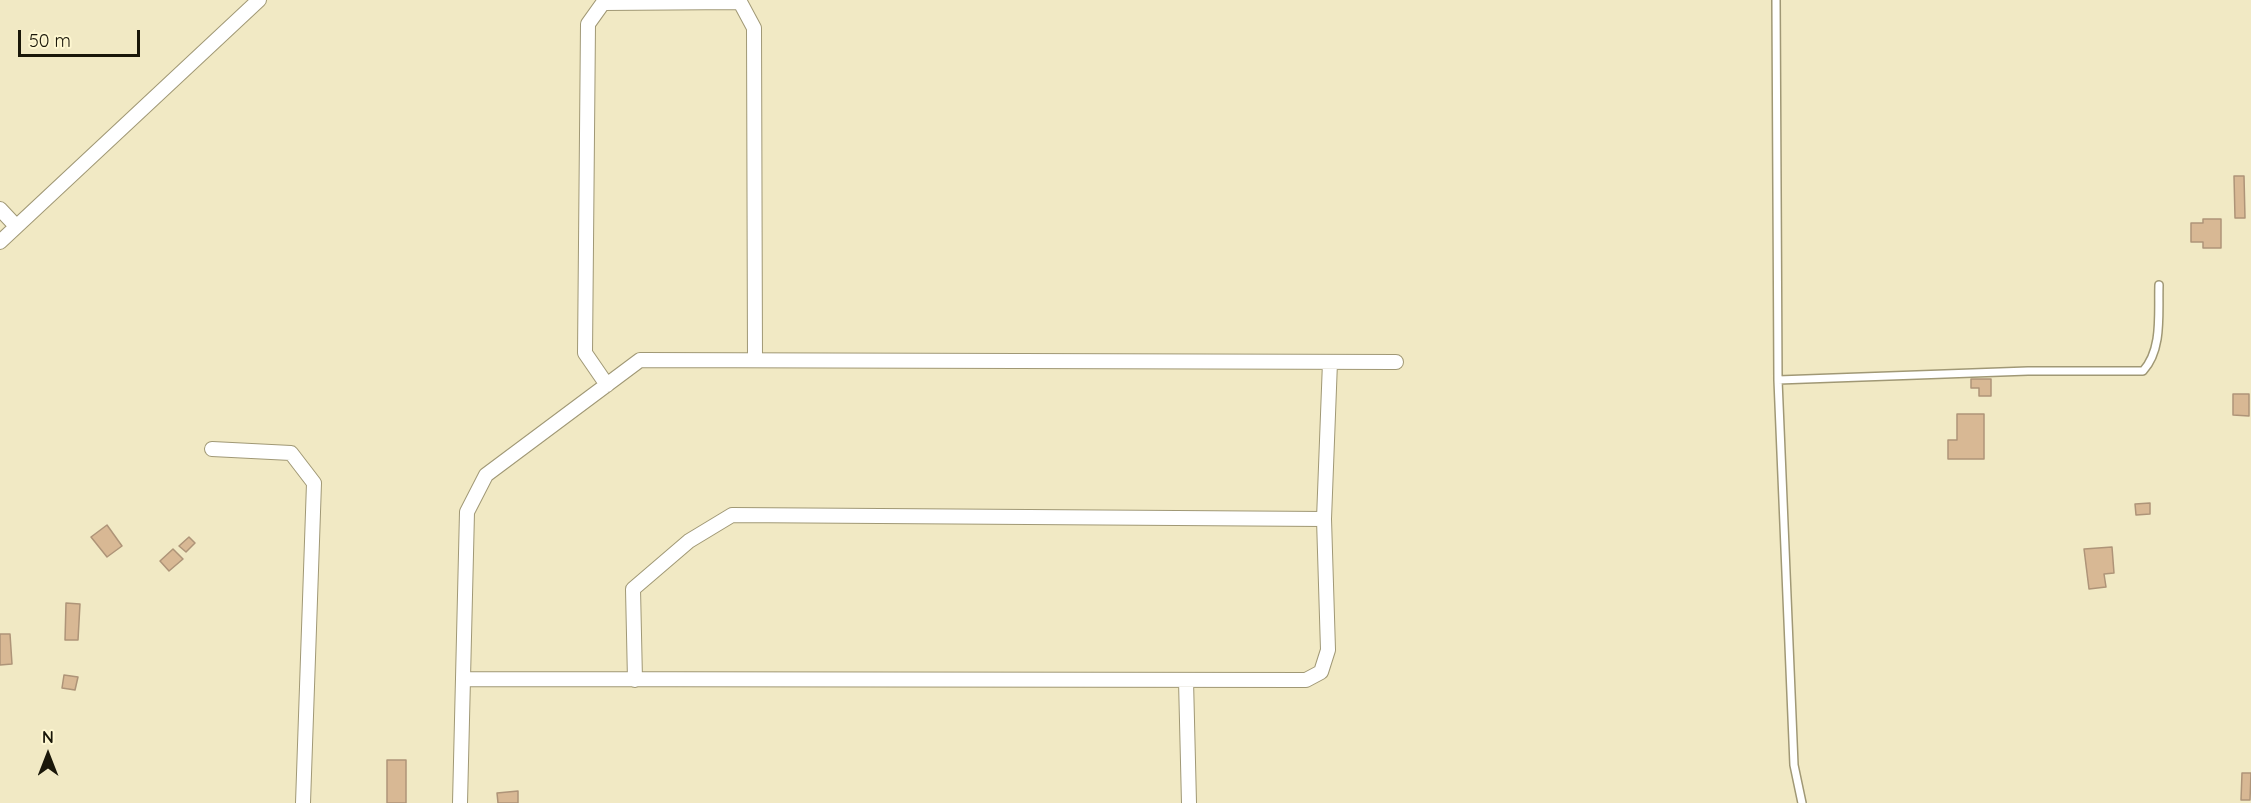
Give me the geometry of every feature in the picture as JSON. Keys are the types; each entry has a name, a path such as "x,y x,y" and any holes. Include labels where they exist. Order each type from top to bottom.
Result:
{"street":[{"path":"0,242 15,225 259,0"},
{"path":"607,385 585,353 588,24 603,3 740,2 754,28 755,360"},
{"path":"0,209 15,225"},
{"path":"460,803 467,512 486,475 640,360 1396,362"},
{"path":"463,679 1306,680 1321,672 1328,650 1324,519 1330,362"},
{"path":"212,449 291,453 314,483 303,803"},
{"path":"635,680 633,589 689,541 732,515 1324,519"},
{"path":"1186,680 1189,803"}],"lane":[{"path":"1776,0 1778,380 1794,765 1802,803"},
{"path":"1778,380 2028,371 2143,371 2151,362 2156,347 2159,285"}],"building":[{"path":"2234,176 2244,176 2245,218 2235,218"},
{"path":"2203,219 2221,219 2221,248 2203,248 2203,242 2191,242 2191,223 2203,223"},
{"path":"1971,379 1991,379 1991,396 1979,396 1979,388 1971,388"},
{"path":"2233,394 2249,394 2249,416 2233,415"},
{"path":"1957,414 1984,414 1984,459 1948,459 1948,440 1957,440"},
{"path":"2150,503 2150,514 2136,515 2135,504"},
{"path":"107,525 122,546 107,557 91,537"},
{"path":"189,537 195,543 186,552 179,546"},
{"path":"2112,547 2114,573 2104,574 2106,587 2089,589 2084,549"},
{"path":"173,549 183,559 169,571 160,561"},
{"path":"66,603 80,604 78,640 65,640"},
{"path":"0,634 10,634 12,664 0,665"},
{"path":"64,675 78,677 75,690 62,688"},
{"path":"387,760 406,760 406,803 387,803"},
{"path":"2242,773 2251,773 2250,800 2241,800"},
{"path":"518,791 518,803 498,803 497,793"}]}
